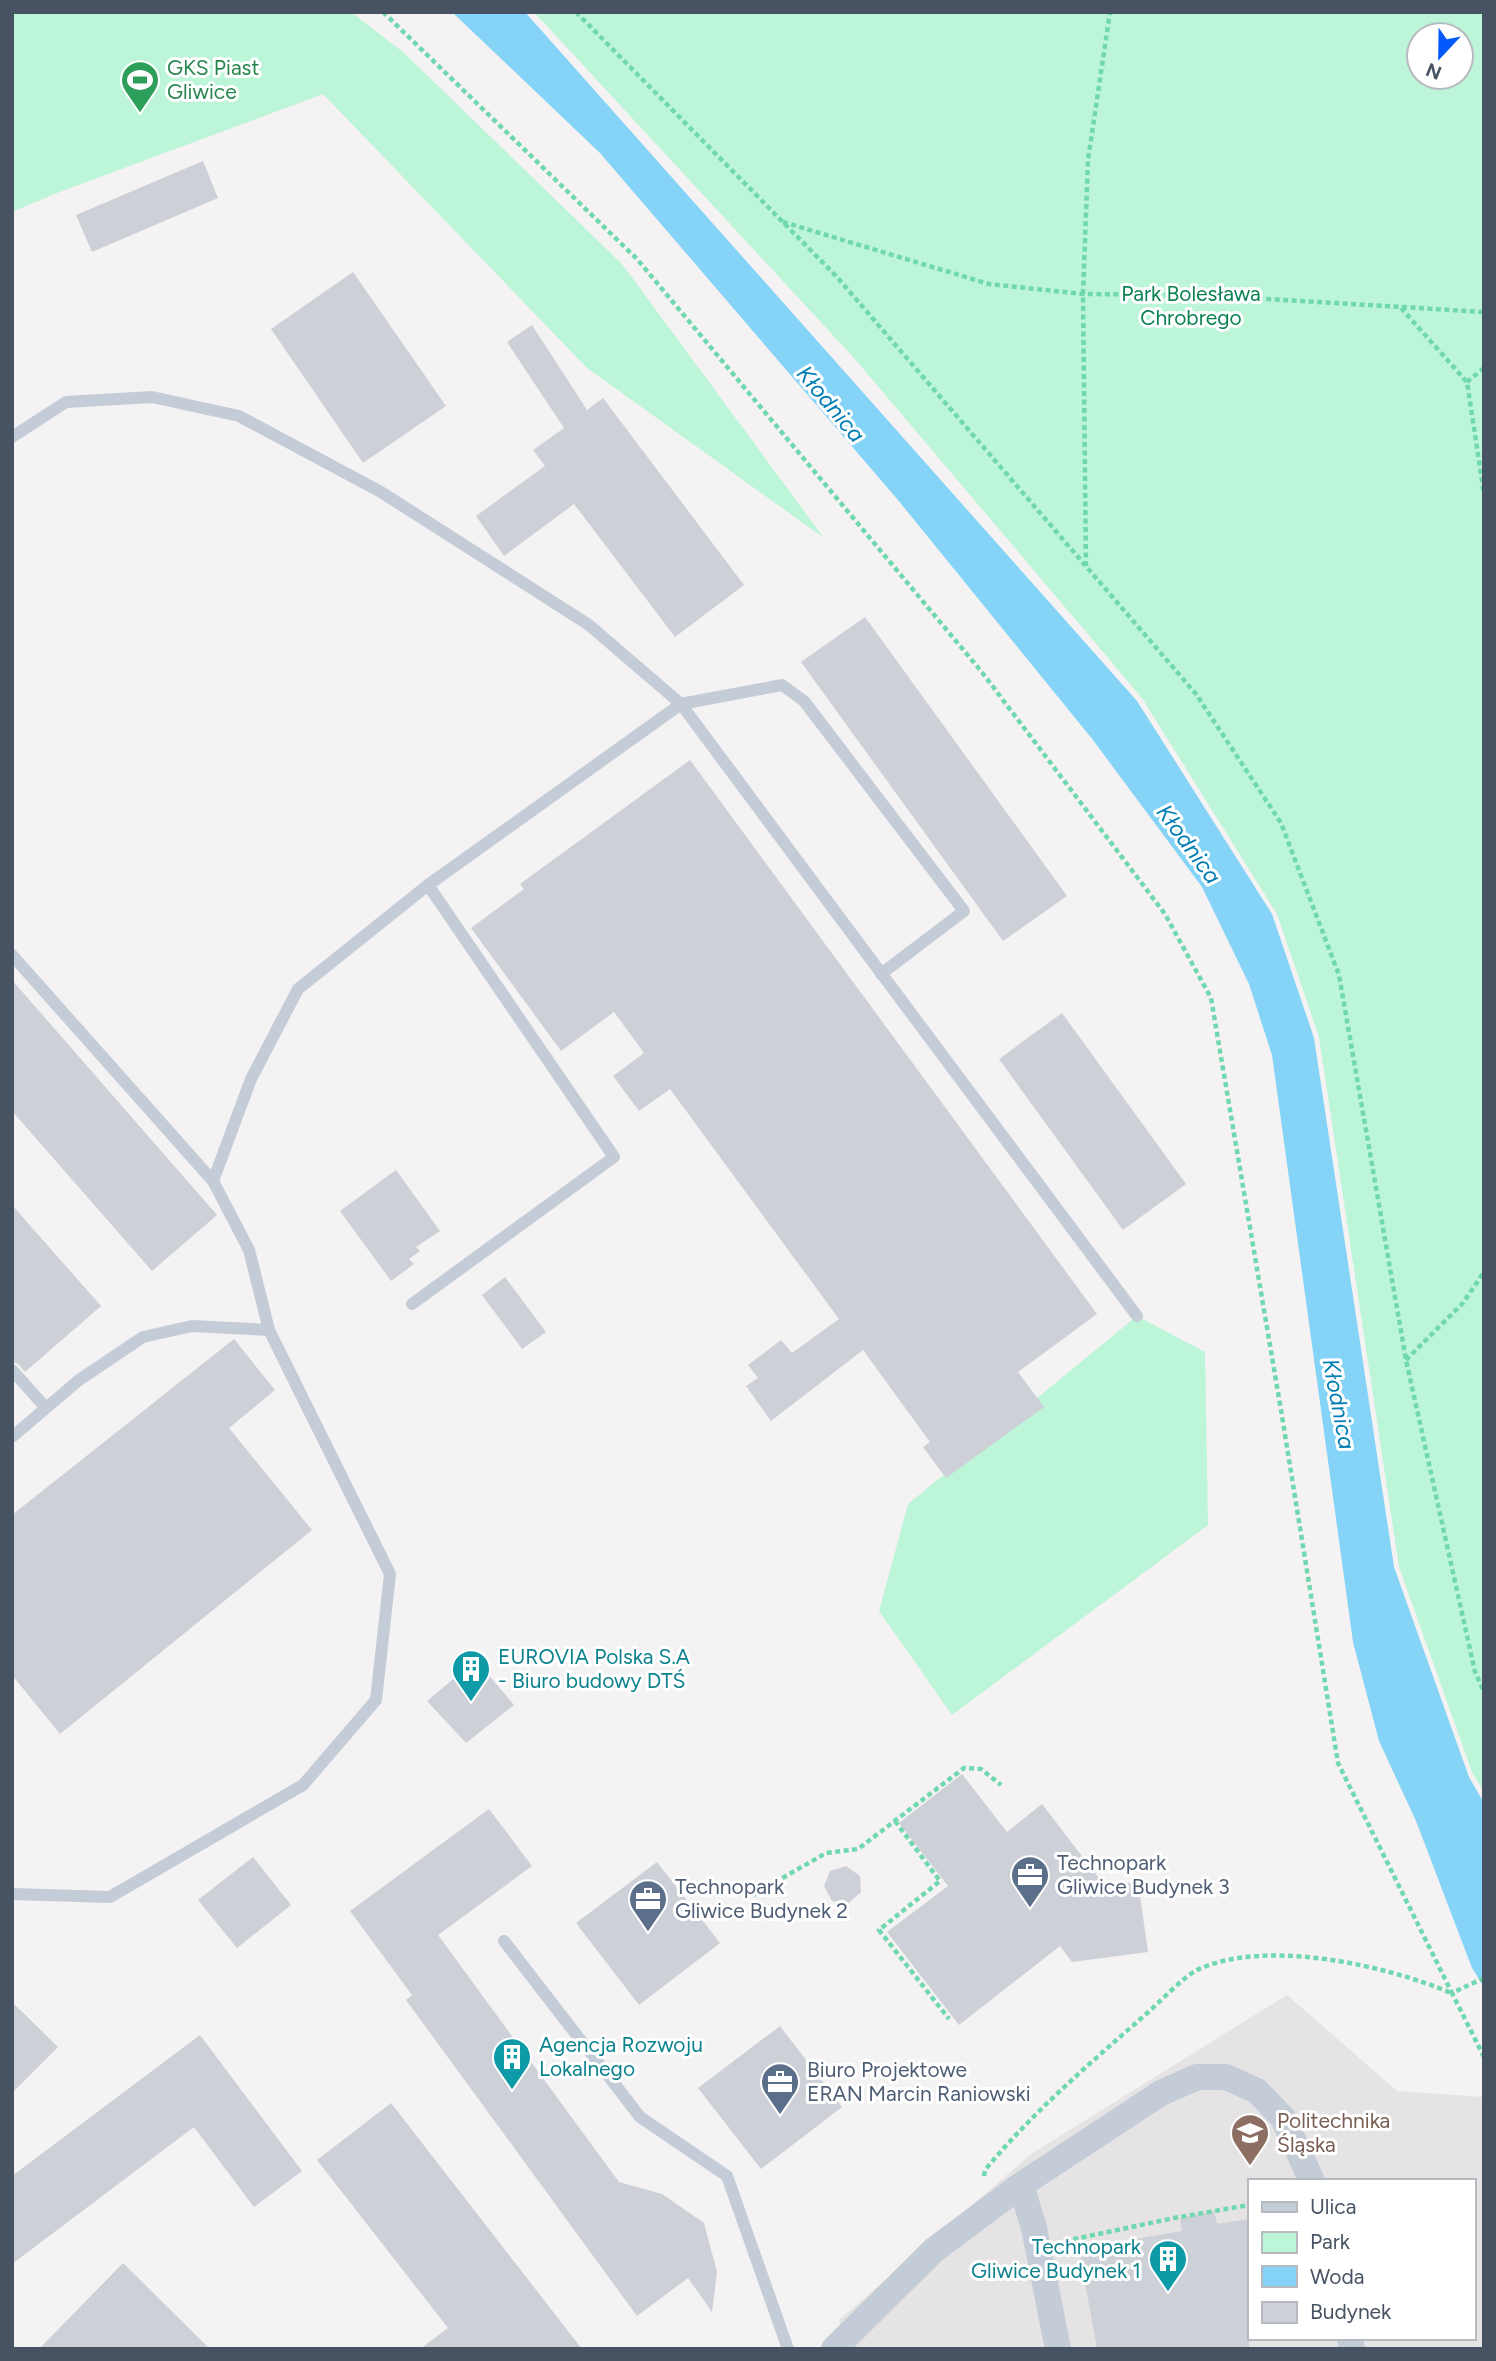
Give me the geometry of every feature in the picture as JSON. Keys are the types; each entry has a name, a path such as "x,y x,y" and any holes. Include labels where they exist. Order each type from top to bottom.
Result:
{"street":[{"path":"834,2349 934,2250 1021,2185 1161,2093 1197,2077 1226,2077 1258,2091 1283,2118 1311,2179"},
{"path":"1021,2185 1034,2228 1058,2349"}],"lane":[{"path":"12,437 66,402 152,397 239,416 381,492 589,625 681,704 1137,1316"},
{"path":"214,1181 251,1079 298,989 428,885 681,704 782,685 804,701 964,911 881,974"},
{"path":"412,1304 614,1157 428,885"},
{"path":"12,955 214,1181 249,1250 269,1330 390,1574 376,1700 303,1785 110,1897 12,1894"},
{"path":"12,1437 79,1380 143,1337 192,1326 269,1330"},
{"path":"12,1370 46,1408"},
{"path":"504,1941 639,2117 727,2176 789,2349"}],"path":[{"path":"383,12 637,259 981,671 1165,914 1211,998 1338,1763 1484,2057"},
{"path":"576,12 837,277 1196,694 1281,823 1339,975 1406,1360 1475,1672 1484,1692"},
{"path":"1086,567 1083,294 1088,160 1110,12"},
{"path":"782,221 989,284 1083,294 1202,295 1484,312"},
{"path":"1401,307 1467,382 1484,494"},
{"path":"1467,382 1484,368"},
{"path":"1406,1360 1463,1303 1484,1272"},
{"path":"753,1895 826,1853 858,1849 964,1768 981,1769 1000,1785"},
{"path":"895,1821 940,1881 879,1930 949,2019"},
{"path":"983,2180 985,2170 1018,2130 1196,1971 1257,1956 1322,1959 1382,1969 1420,1979 1452,1993"},
{"path":"1452,1993 1484,1978"},
{"path":"1060,2243 1135,2225 1248,2205"}],"shaded area":[{"name":"Politechnika Śląska","path":"1287,1995 1397,2091 1484,2097 1484,2349 845,2349 839,2320 1031,2154"}],"green space":[{"path":"12,12 351,12 403,52 622,264 824,538 587,368 323,94 12,212"},
{"name":"Park Bolesława Chrobrego","path":"534,12 1484,12 1484,1792 1472,1772 1399,1567 1319,1037 1277,914 1142,698 854,358"},
{"path":"1137,1316 1205,1352 1208,1525 952,1715 879,1611 908,1504"}],"water":[{"name":"Kłodnica","path":"452,12 525,12 1137,701 1272,914 1314,1038 1394,1567 1469,1777 1484,1803 1484,1987 1472,1968 1416,1821 1379,1741 1353,1642 1272,1055 1249,984 1202,887 1093,740 898,500 600,153"}],"building":[{"path":"203,161 218,198 92,252 76,215"},
{"path":"353,272 446,406 363,463 271,329"},
{"path":"532,325 587,410 603,398 744,585 675,637 574,504 504,556 476,516 545,466 533,450 564,428 507,342"},
{"path":"865,617 1067,896 1003,941 801,662"},
{"path":"690,760 1097,1314 1018,1372 1044,1407 946,1478 923,1447 930,1442 863,1350 771,1421 746,1386 758,1378 748,1365 781,1340 792,1353 839,1319 670,1089 639,1111 613,1076 644,1053 614,1012 561,1051 471,928 524,889 520,884"},
{"path":"12,980 217,1215 152,1271 12,1111"},
{"path":"1062,1013 1186,1184 1123,1230 999,1059"},
{"path":"396,1170 440,1231 416,1247 420,1251 409,1259 414,1264 391,1281 340,1211"},
{"path":"12,1205 101,1306 25,1372 12,1361"},
{"path":"505,1277 546,1332 522,1349 482,1295"},
{"path":"234,1339 275,1390 229,1428 312,1530 60,1734 12,1675 12,1515"},
{"name":"EUROVIA Polska S.A - Biuro budowy DTŚ","path":"476,1660 514,1705 466,1743 427,1701"},
{"name":"Technopark Gliwice Budynek 3","path":"962,1774 1007,1832 1042,1804 1105,1886 1138,1882 1148,1952 1072,1962 1060,1946 959,2025 887,1932 948,1886 899,1823"},
{"path":"489,1809 532,1866 438,1935 619,2182 662,2194 704,2223 717,2272 712,2312 688,2278 637,2316 406,2000 412,1995 350,1911"},
{"path":"253,1857 291,1905 237,1948 198,1900"},
{"name":"Technopark Gliwice Budynek 2","path":"657,1862 720,1943 639,2005 576,1923"},
{"path":"846,1866 860,1876 861,1892 849,1903 832,1901 824,1886 830,1871"},
{"path":"12,2002 58,2047 12,2093"},
{"path":"780,2026 842,2107 761,2169 698,2088"},
{"path":"200,2035 302,2171 254,2207 194,2127 12,2264 12,2176"},
{"path":"391,2103 582,2349 420,2349 448,2328 317,2160"},
{"name":"Technopark Gliwice Budynek 1","path":"1214,2211 1217,2224 1248,2219 1249,2349 1097,2349 1079,2249 1182,2231 1180,2218"},
{"path":"123,2263 210,2349 39,2349"}],"place":[{"name":"GKS Piast Gliwice","path":"140,114"},
{"name":"EUROVIA Polska S.A - Biuro budowy DTŚ","path":"471,1703"},
{"name":"Technopark Gliwice Budynek 3","path":"1030,1909"},
{"name":"Technopark Gliwice Budynek 2","path":"648,1933"},
{"name":"Agencja Rozwoju Lokalnego","path":"512,2091"},
{"name":"Biuro Projektowe ERAN Marcin Raniowski","path":"780,2116"},
{"name":"Politechnika Śląska","path":"1250,2167"},
{"name":"Technopark Gliwice Budynek 1","path":"1168,2293"}]}
